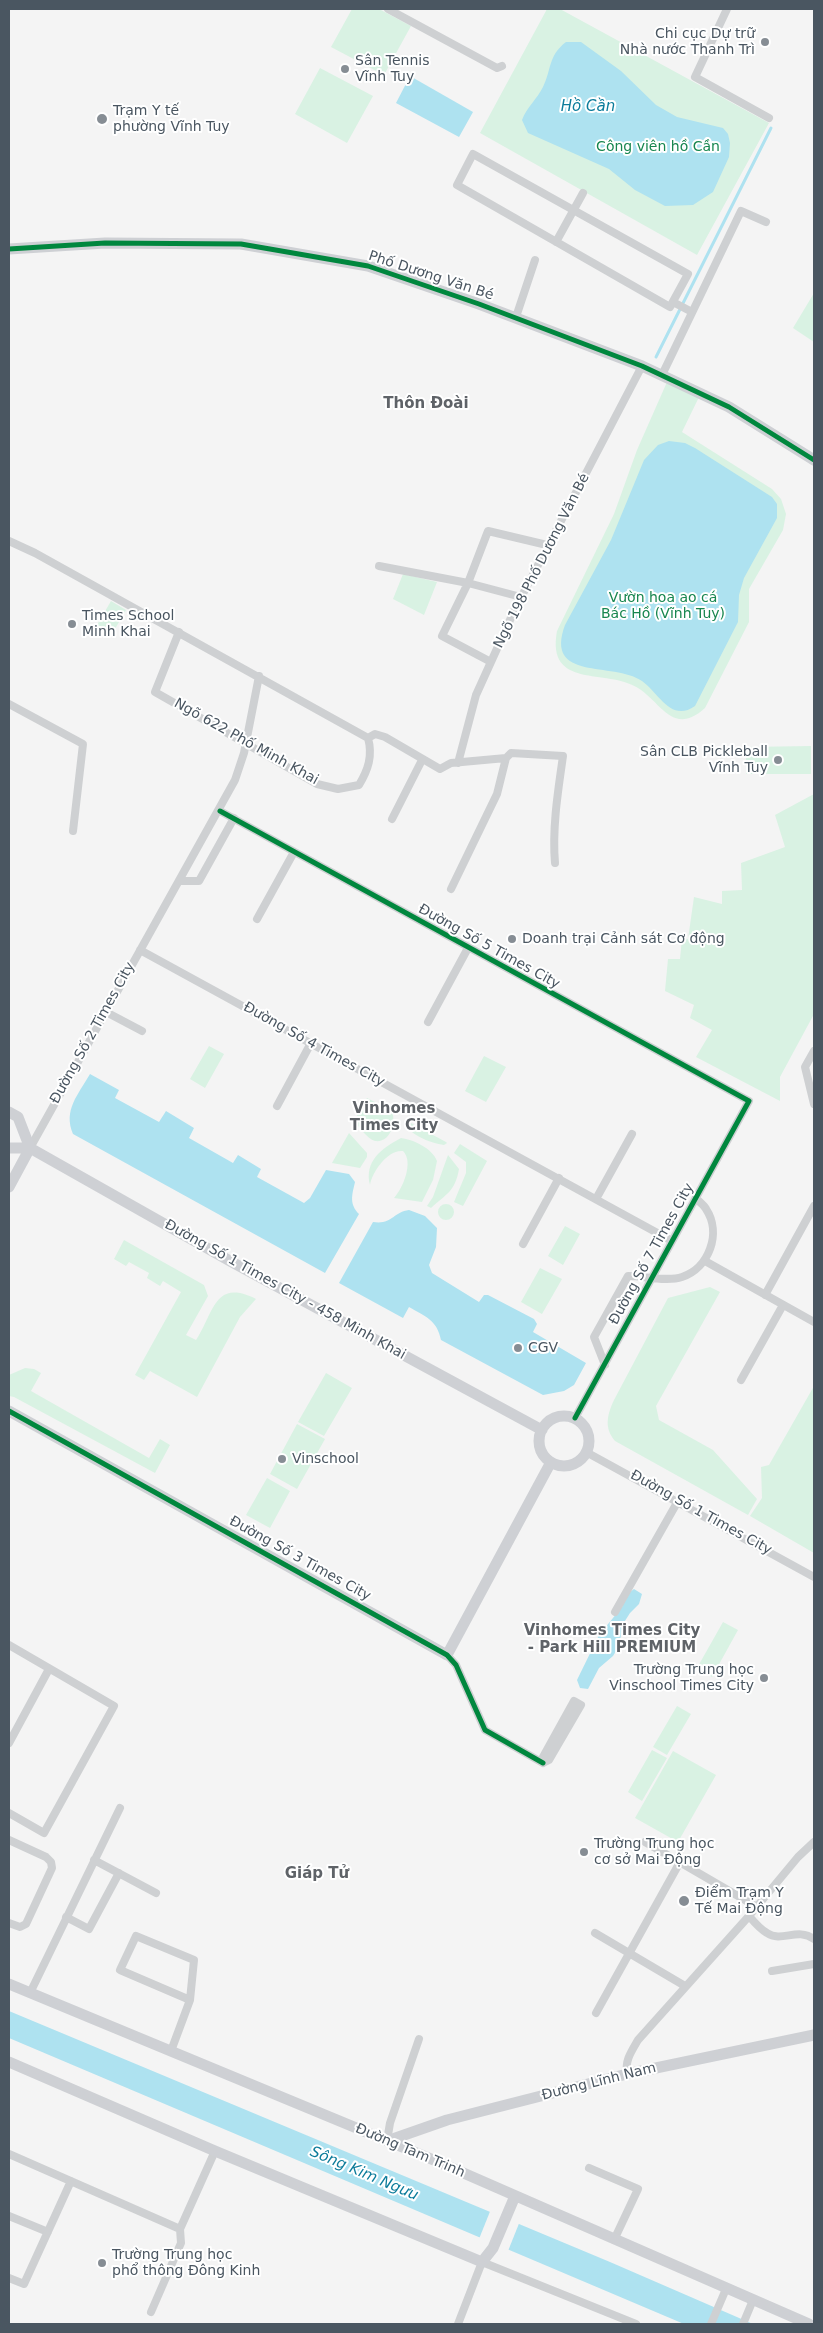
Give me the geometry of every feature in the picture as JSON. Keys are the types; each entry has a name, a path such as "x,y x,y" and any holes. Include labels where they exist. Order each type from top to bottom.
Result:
{"street":[{"path":"388,9 496,68 502,66"},
{"path":"727,9 695,77 769,118"},
{"path":"473,154 688,274 676,304 670,307 556,242 457,185 473,154"},
{"path":"556,242 583,193"},
{"path":"662,375 690,311 740,211 766,222"},
{"name":"Phố Dương Văn Bé","path":"9,249 104,243 241,244 368,266 516,317 642,366 729,407 814,460"},
{"path":"516,317 535,260"},
{"path":"676,304 690,311"},
{"name":"Ngõ 198 Phố Dương Văn Bé","path":"458,763 476,696 491,662 547,545 642,366"},
{"path":"491,662 442,636 468,583 488,531 547,545"},
{"path":"9,541 35,553 179,632 368,738 375,734 384,737 440,769 450,763 506,758"},
{"path":"379,566 468,583 522,597"},
{"name":"Ngõ 622 Phố Minh Khai","path":"179,632 156,692 317,784 338,789 359,785 367,771 371,749 368,738"},
{"name":"Đường Số 2 Times City","path":"9,1187 140,950 220,811 240,768 259,676"},
{"path":"9,704 83,744 73,831"},
{"path":"451,889 497,794 506,758 511,753 563,756 557,804 555,864"},
{"path":"392,819 422,760"},
{"name":"Đường Số 5 Times City","path":"220,811 749,1101"},
{"path":"179,881 198,881 234,818"},
{"path":"258,919 294,852"},
{"path":"428,1022 468,948"},
{"name":"Đường Số 4 Times City","path":"140,950 672,1240"},
{"path":"106,1012 142,1031"},
{"path":"277,1106 312,1043"},
{"path":"814,1051 805,1067 814,1104"},
{"name":"Đường Số 7 Times City","path":"575,1418 749,1101"},
{"path":"9,1112 18,1117 30,1148"},
{"path":"596,1199 632,1134"},
{"name":"Đường Số 1 Times City - 458 Minh Khai","path":"9,1148 30,1148 230,1261 542,1430"},
{"path":"523,1244 558,1178"},
{"path":"605,1365 594,1337 628,1276 668,1279 683,1277 696,1270 705,1261 713,1242 713,1225 706,1210 696,1198"},
{"path":"765,1295 814,1206"},
{"path":"705,1261 814,1322"},
{"path":"741,1380 783,1305"},
{"name":"Đường Số 3 Times City","path":"9,1411 446,1655 456,1666 485,1730 543,1763"},
{"path":"560,1416 575,1418 583,1424 588,1433 589,1442 586,1452 580,1460 571,1464 561,1465 552,1462 544,1456 540,1448 542,1430 547,1423 560,1416"},
{"name":"Đường Số 1 Times City","path":"586,1452 814,1576"},
{"path":"446,1655 552,1462"},
{"path":"615,1612 678,1501"},
{"path":"9,1645 114,1706 44,1833 9,1813"},
{"path":"9,1743 49,1669"},
{"path":"574,1701 581,1705 549,1760 543,1763 543,1757 574,1701"},
{"path":"30,1993 120,1808"},
{"path":"9,1840 46,1857 51,1862 52,1868 26,1924 20,1928 9,1924"},
{"path":"645,1842 757,1906"},
{"path":"627,2074 628,2056 638,2040 749,1916 798,1857 814,1842"},
{"path":"94,1860 156,1894"},
{"path":"596,2012 680,1862"},
{"path":"66,1918 89,1929 119,1873"},
{"path":"749,1916 767,1934 781,1936 798,1933 814,1939"},
{"path":"595,1934 685,1986"},
{"path":"171,2052 190,2000 194,1960 136,1936 120,1970 190,2000"},
{"path":"772,1971 814,1964"},
{"name":"Đường Tam Trinh","path":"9,1984 515,2196 614,2240 724,2294 753,2300 809,2324"},
{"name":"Đường Lĩnh Nam","path":"387,2141 447,2120 627,2074 814,2035"},
{"path":"387,2141 390,2123 419,2039"},
{"path":"9,2062 214,2151 636,2324"},
{"path":"151,2312 181,2243 180,2229 214,2151"},
{"path":"9,2154 180,2229"},
{"path":"589,2168 638,2189 614,2240"},
{"path":"9,2278 24,2284 71,2181"},
{"path":"458,2324 482,2262 493,2248 515,2196"},
{"path":"9,2216 48,2232"},
{"path":"711,2324 724,2294"},
{"path":"742,2324 753,2300"}],"green space":[{"path":"352,9 379,9 411,26 384,75 331,47"},
{"name":"Công viên hồ Cần","path":"547,9 560,9 769,123 697,255 480,133"},
{"path":"320,68 373,96 347,143 295,114"},
{"path":"814,293 814,342 793,328"},
{"name":"Vườn hoa ao cá Bác Hồ (Vĩnh Tuy)","path":"667,382 699,397 682,432 772,489 781,499 786,514 783,530 749,589 749,622 705,708 694,716 684,719 668,714 638,688 625,682 570,670 561,662 556,650 557,631 614,514 637,450"},
{"path":"403,574 437,582 424,615 393,599"},
{"path":"111,601 126,610 112,634 97,625"},
{"name":"Sân CLB Pickleball Vĩnh Tuy","path":"811,746 811,774 746,774 746,747"},
{"path":"814,794 814,1014 780,1077 780,1101 696,1057 712,1030 690,1018 694,1005 665,991 668,959 680,959 682,938 688,939 694,897 722,904 722,891 742,890 741,863 785,847 775,815"},
{"path":"209,1046 224,1054 205,1088 190,1079"},
{"path":"484,1056 506,1067 486,1102 465,1091"},
{"path":"367,1098 392,1111 393,1126 391,1131 385,1139 380,1141 369,1138 354,1121"},
{"path":"405,1120 447,1143 444,1145 439,1144 414,1134 409,1130"},
{"path":"349,1133 367,1153 367,1157 360,1168 332,1163"},
{"path":"401,1138 422,1145 435,1156 437,1161 433,1180 422,1202 394,1198 401,1188 406,1175 408,1162 403,1151 397,1151 386,1157 377,1168 370,1185 369,1176 372,1162 387,1146"},
{"path":"460,1144 487,1161 463,1206 454,1202 466,1173 466,1162 454,1153"},
{"path":"448,1155 459,1169 457,1177 449,1192 431,1208 427,1206 433,1197"},
{"path":"446,1204 454,1212 446,1220 438,1212"},
{"path":"565,1226 580,1234 563,1265 548,1256"},
{"path":"124,1240 204,1285 208,1296 186,1335 196,1340 212,1310 223,1296 231,1293 242,1294 256,1299 240,1317 197,1397 150,1371 144,1380 135,1375 181,1292 163,1281 160,1286 147,1278 149,1273 129,1262 126,1266 114,1259"},
{"path":"540,1268 562,1279 542,1314 521,1302"},
{"path":"710,1287 720,1292 656,1406 659,1420 713,1450 757,1499 748,1515 615,1441 608,1426 608,1416 614,1400 668,1298"},
{"path":"25,1368 34,1369 41,1373 31,1391 149,1458 160,1439 170,1445 155,1473 9,1396 9,1375"},
{"path":"326,1373 352,1388 324,1436 298,1422"},
{"path":"814,1386 814,1553 750,1516 762,1498 761,1467 769,1465"},
{"path":"297,1424 325,1439 297,1489 270,1474"},
{"path":"267,1478 290,1491 270,1528 246,1515"},
{"path":"723,1622 738,1630 712,1677 697,1668"},
{"path":"677,1706 691,1714 667,1755 653,1747"},
{"path":"652,1750 667,1758 642,1801 628,1792"},
{"path":"673,1751 716,1775 678,1842 635,1818"}],"water":[{"name":"Hồ Cần","path":"566,42 581,42 621,71 656,105 677,117 723,128 728,134 730,143 729,157 713,192 693,205 665,206 635,190 609,169 528,133 522,120 543,87 553,57"},
{"path":"410,76 473,112 459,137 396,103"},
{"name":"Vườn hoa ao cá Bác Hồ (Vĩnh Tuy)","path":"669,441 685,443 695,448 772,497 777,504 777,518 744,578 739,595 738,622 695,706 679,711 672,709 642,681 630,675 585,667 572,662 564,655 561,643 565,625 611,540 644,460 658,445"},
{"path":"90,1074 119,1090 115,1098 159,1122 166,1111 194,1128 189,1138 233,1163 238,1155 261,1169 257,1177 304,1203 310,1198 326,1170 349,1174 355,1182 352,1195 353,1203 359,1214 325,1273 73,1134 70,1125 71,1110"},
{"path":"409,1210 425,1216 437,1228 436,1247 429,1265 432,1273 479,1302 484,1295 488,1295 534,1319 537,1324 533,1332 586,1363 574,1385 564,1391 543,1395 441,1340 434,1323 409,1307 403,1318 339,1283 373,1222 384,1222 399,1213"},
{"path":"634,1589 642,1594 639,1604 623,1624 619,1646 613,1656 599,1668 588,1689 580,1688 577,1680 599,1635 622,1607 626,1595"},
{"name":"Sông Kim Ngưu","path":"9,2011 610,2262 753,2324 684,2324 9,2038"}],"pier":[{"path":"491,2209 520,2221 508,2251 479,2239"}],"waterway":[{"path":"656,357 771,128"}],"cycle path":[{"path":"9,249 105,243 241,244 368,266 479,304 642,366 729,407 814,460"},
{"path":"220,811 749,1101 575,1418"},
{"path":"9,1411 447,1655 456,1665 485,1730 543,1763"}],"place":[{"name":"Chi cục Dự trữ Nhà nước Thanh Trì","path":"765,42"},
{"name":"Sân Tennis Vĩnh Tuy","path":"345,69"},
{"name":"Trạm Y tế phường Vĩnh Tuy","path":"102,119"},
{"name":"Times School Minh Khai","path":"72,624"},
{"name":"Sân CLB Pickleball Vĩnh Tuy","path":"778,760"},
{"name":"Doanh trại Cảnh sát Cơ động","path":"512,939"},
{"name":"CGV","path":"518,1348"},
{"name":"Vinschool","path":"282,1459"},
{"name":"Trường Trung học Vinschool Times City","path":"764,1678"},
{"name":"Trường Trung học cơ sở Mai Động","path":"584,1852"},
{"name":"Điểm Trạm Y Tế Mai Động","path":"684,1901"},
{"name":"Trường Trung học phổ thông Đông Kinh","path":"102,2263"}],"district":[{"name":"Thôn Đoài","path":"426,404"},
{"name":"Vinhomes Times City","path":"394,1118"},
{"name":"Vinhomes Times City - Park Hill PREMIUM","path":"612,1640"},
{"name":"Giáp Tử","path":"317,1874"}]}
